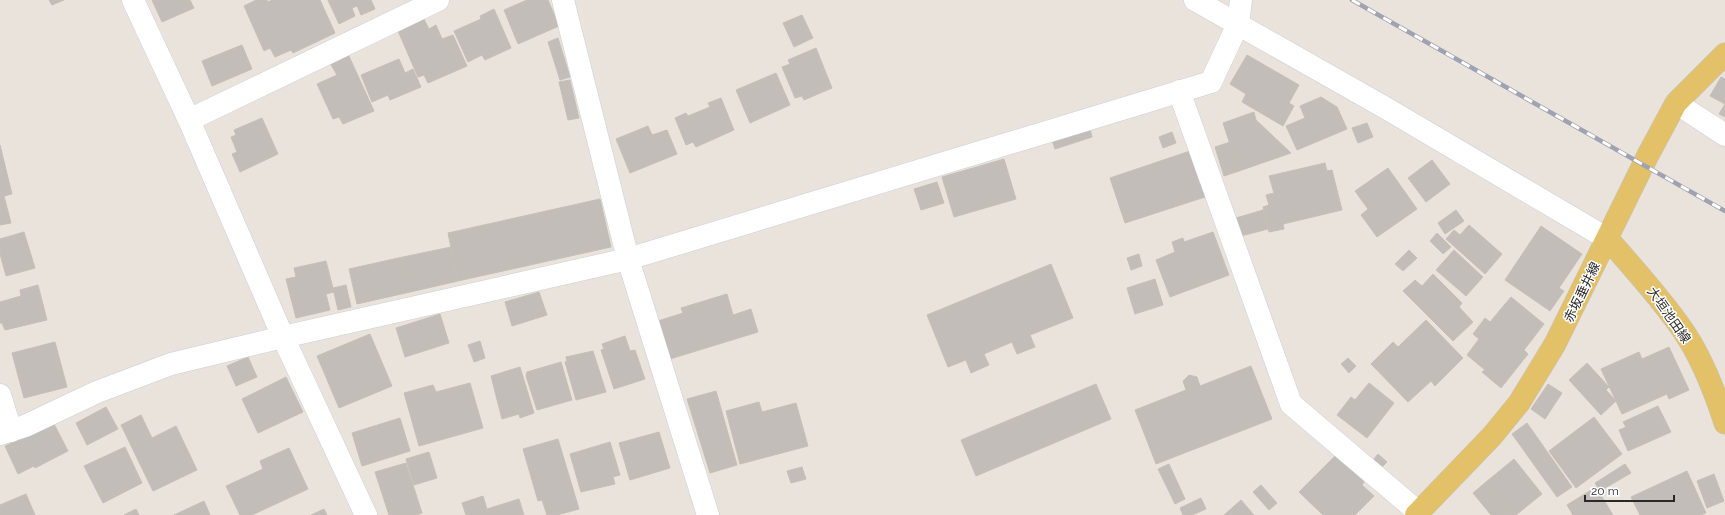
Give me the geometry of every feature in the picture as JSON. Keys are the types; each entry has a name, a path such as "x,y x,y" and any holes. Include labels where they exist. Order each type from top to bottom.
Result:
{"main road":[{"name":"赤坂垂井線","path":"1417,514 1492,436 1519,403 1555,344 1676,103 1725,54"},
{"name":"大垣池田線","path":"1608,239 1648,286 1682,330 1720,389 1725,423"}],"street":[{"path":"133,0 189,120 283,337 366,515"},
{"path":"189,120 438,0"},
{"path":"563,0 628,259 708,515"},
{"path":"1195,0 1384,106 1608,239"},
{"path":"0,394 5,433 25,426 97,392 171,364 283,337 628,259 1211,82 1238,24 1241,0"},
{"path":"1179,91 1291,404 1417,514"},
{"path":"1676,103 1725,135"}],"building":[{"path":"49,0 64,0 52,5"},
{"path":"152,0 190,0 194,8 162,22"},
{"path":"256,0 267,0 268,2 272,0 320,0 335,33 293,53 291,50 275,57 270,48 264,51 244,6"},
{"path":"328,0 371,0 375,9 361,15 357,6 352,8 355,16 339,24"},
{"path":"527,0 548,0 559,26 518,44 504,10"},
{"path":"494,9 511,48 485,60 482,55 468,62 454,31 481,19 480,16"},
{"path":"802,15 813,38 794,47 783,23"},
{"path":"424,19 429,29 436,25 442,39 453,35 467,66 428,83 424,75 418,77 398,31"},
{"path":"558,38 570,77 560,80 548,42"},
{"path":"242,45 252,69 212,86 202,61"},
{"path":"816,48 832,88 804,100 802,96 795,98 782,67 790,64 788,60"},
{"path":"348,54 374,111 343,124 339,117 333,119 317,84 337,75 330,63"},
{"path":"1247,55 1299,85 1289,103 1294,106 1283,126 1242,102 1246,94 1230,84"},
{"path":"399,59 405,73 413,69 421,87 390,100 388,95 372,102 361,75"},
{"path":"776,73 790,105 750,123 736,90"},
{"path":"1721,77 1725,79 1725,104 1710,96"},
{"path":"570,80 579,118 568,120 559,82"},
{"path":"1321,97 1337,107 1347,129 1297,150 1286,126 1305,118 1300,106"},
{"path":"721,98 734,130 696,147 693,142 686,145 675,118 686,113 688,116 710,107 708,103"},
{"path":"1725,104 1725,117 1719,114"},
{"path":"1254,112 1256,120 1291,153 1239,171 1223,123"},
{"path":"262,118 278,154 240,172 232,154 237,152 231,137 236,135 234,130"},
{"path":"1367,123 1373,137 1358,143 1352,128"},
{"path":"648,126 652,135 667,130 677,154 630,173 616,139"},
{"path":"1090,129 1092,137 1055,149 1052,140"},
{"path":"1172,132 1176,143 1163,148 1159,137"},
{"path":"1230,142 1239,171 1224,176 1215,147"},
{"path":"0,145 12,194 4,196 11,223 0,225"},
{"path":"1190,151 1205,197 1125,223 1110,178"},
{"path":"1004,159 1016,199 954,217 942,177"},
{"path":"1432,160 1450,184 1426,202 1408,178"},
{"path":"1325,163 1327,171 1332,170 1342,210 1283,224 1284,229 1269,232 1263,207 1269,205 1266,195 1274,193 1269,176"},
{"path":"1388,168 1417,209 1377,237 1361,215 1368,209 1355,191"},
{"path":"937,182 944,203 921,210 914,189"},
{"path":"600,199 611,247 458,281 448,233"},
{"path":"1263,210 1268,229 1241,236 1236,218"},
{"path":"1456,210 1464,221 1445,234 1438,223"},
{"path":"1469,225 1502,254 1485,274 1446,239 1454,230 1460,235"},
{"path":"1541,226 1582,254 1559,288 1564,291 1550,311 1505,280"},
{"path":"24,232 35,268 6,276 0,254 0,239"},
{"path":"1213,232 1229,275 1170,297 1156,260 1175,252 1172,242 1183,238 1184,242"},
{"path":"1437,233 1451,247 1443,254 1430,241"},
{"path":"451,247 458,281 410,292 403,257"},
{"path":"1409,250 1417,258 1403,271 1395,264"},
{"path":"1454,250 1483,277 1466,296 1436,270"},
{"path":"1139,254 1142,266 1131,270 1127,258"},
{"path":"403,257 410,292 357,304 349,269"},
{"path":"326,261 334,292 326,294 330,310 296,318 286,279 296,277 294,268"},
{"path":"1051,264 1073,318 1030,335 1035,347 1017,354 1012,342 984,354 989,365 971,373 966,360 948,367 927,315"},
{"path":"1433,274 1462,303 1459,307 1473,322 1453,341 1403,291 1415,280 1422,286"},
{"path":"1155,279 1163,305 1135,314 1127,288"},
{"path":"38,285 47,320 5,330 2,323 0,323 0,302 21,296 20,290"},
{"path":"346,285 351,307 338,310 333,288"},
{"path":"539,292 547,315 512,326 505,302"},
{"path":"727,294 733,315 751,309 758,332 670,359 658,321 683,313 681,308"},
{"path":"1511,297 1544,324 1524,350 1528,354 1501,388 1482,372 1485,370 1467,355 1479,339 1473,334 1485,318 1490,322"},
{"path":"440,314 449,343 405,357 396,328"},
{"path":"1426,320 1463,358 1435,386 1431,381 1408,402 1371,364 1393,342 1398,347"},
{"path":"370,334 392,386 339,408 317,356"},
{"path":"625,336 630,351 635,350 645,379 614,389 601,350 604,349 602,344"},
{"path":"480,341 485,358 474,362 468,345"},
{"path":"55,342 67,387 24,398 12,353"},
{"path":"1669,347 1689,390 1669,399 1667,394 1622,414 1601,369 1639,352 1642,359"},
{"path":"593,351 606,392 576,400 565,362 567,361 566,357"},
{"path":"248,357 257,377 236,386 227,366"},
{"path":"1348,358 1356,366 1349,373 1341,364"},
{"path":"561,362 572,400 537,410 526,376 527,372"},
{"path":"1587,363 1609,387 1606,390 1616,401 1601,415 1569,380"},
{"path":"1251,366 1272,419 1156,464 1135,410 1186,390 1183,381 1189,375 1197,377 1200,386"},
{"path":"520,367 534,413 520,418 519,414 502,419 491,376"},
{"path":"286,377 303,412 258,433 242,399"},
{"path":"470,383 483,428 419,446 404,393 433,385 436,392"},
{"path":"1369,383 1394,403 1367,438 1337,415 1351,397 1355,400"},
{"path":"1096,384 1111,419 976,476 961,440"},
{"path":"1548,384 1562,393 1545,419 1531,409"},
{"path":"716,391 737,465 710,473 687,399"},
{"path":"759,402 762,412 796,403 808,446 740,464 726,411"},
{"path":"1658,406 1671,432 1628,451 1619,430 1626,427 1623,422"},
{"path":"106,407 118,429 87,445 76,423"},
{"path":"141,415 152,438 176,426 197,470 153,491 121,425"},
{"path":"1594,417 1622,454 1576,488 1549,451"},
{"path":"400,418 410,451 362,466 352,433"},
{"path":"53,422 68,451 35,468 21,439"},
{"path":"1527,423 1572,487 1557,497 1512,434"},
{"path":"659,432 670,468 630,480 619,443"},
{"path":"21,439 34,466 18,474 5,446"},
{"path":"558,439 579,509 557,515 547,515 542,500 538,501 523,449"},
{"path":"610,442 620,475 613,477 615,484 581,492 570,454"},
{"path":"125,447 142,483 103,503 84,466"},
{"path":"289,448 308,489 252,515 240,515 226,486 263,469 260,461"},
{"path":"429,452 437,478 414,485 406,459"},
{"path":"1337,454 1364,482 1362,485 1374,496 1355,515 1323,515 1299,492"},
{"path":"1378,454 1387,462 1381,468 1373,460"},
{"path":"1514,459 1542,494 1516,515 1512,515 1486,482"},
{"path":"406,463 422,513 416,515 389,515 375,472"},
{"path":"1169,464 1185,499 1175,504 1158,469"},
{"path":"1625,464 1631,473 1600,491 1595,483"},
{"path":"802,467 806,479 791,483 787,471"},
{"path":"1687,471 1706,513 1701,515 1640,515 1631,497"},
{"path":"1714,474 1724,501 1707,508 1697,481"},
{"path":"1486,482 1512,515 1491,515 1473,493"},
{"path":"1261,485 1277,503 1269,510 1253,492"},
{"path":"1596,487 1613,515 1573,515 1567,505"},
{"path":"26,494 35,515 0,515 0,505"},
{"path":"483,496 487,509 519,499 524,515 466,515 462,503"},
{"path":"1201,498 1206,509 1192,515 1183,515 1180,508"},
{"path":"1241,500 1254,515 1224,515"},
{"path":"204,501 210,515 174,515"},
{"path":"136,509 139,515 124,515"},
{"path":"324,509 327,515 311,515"}],"railway":[{"path":"1352,0 1725,211"}]}
